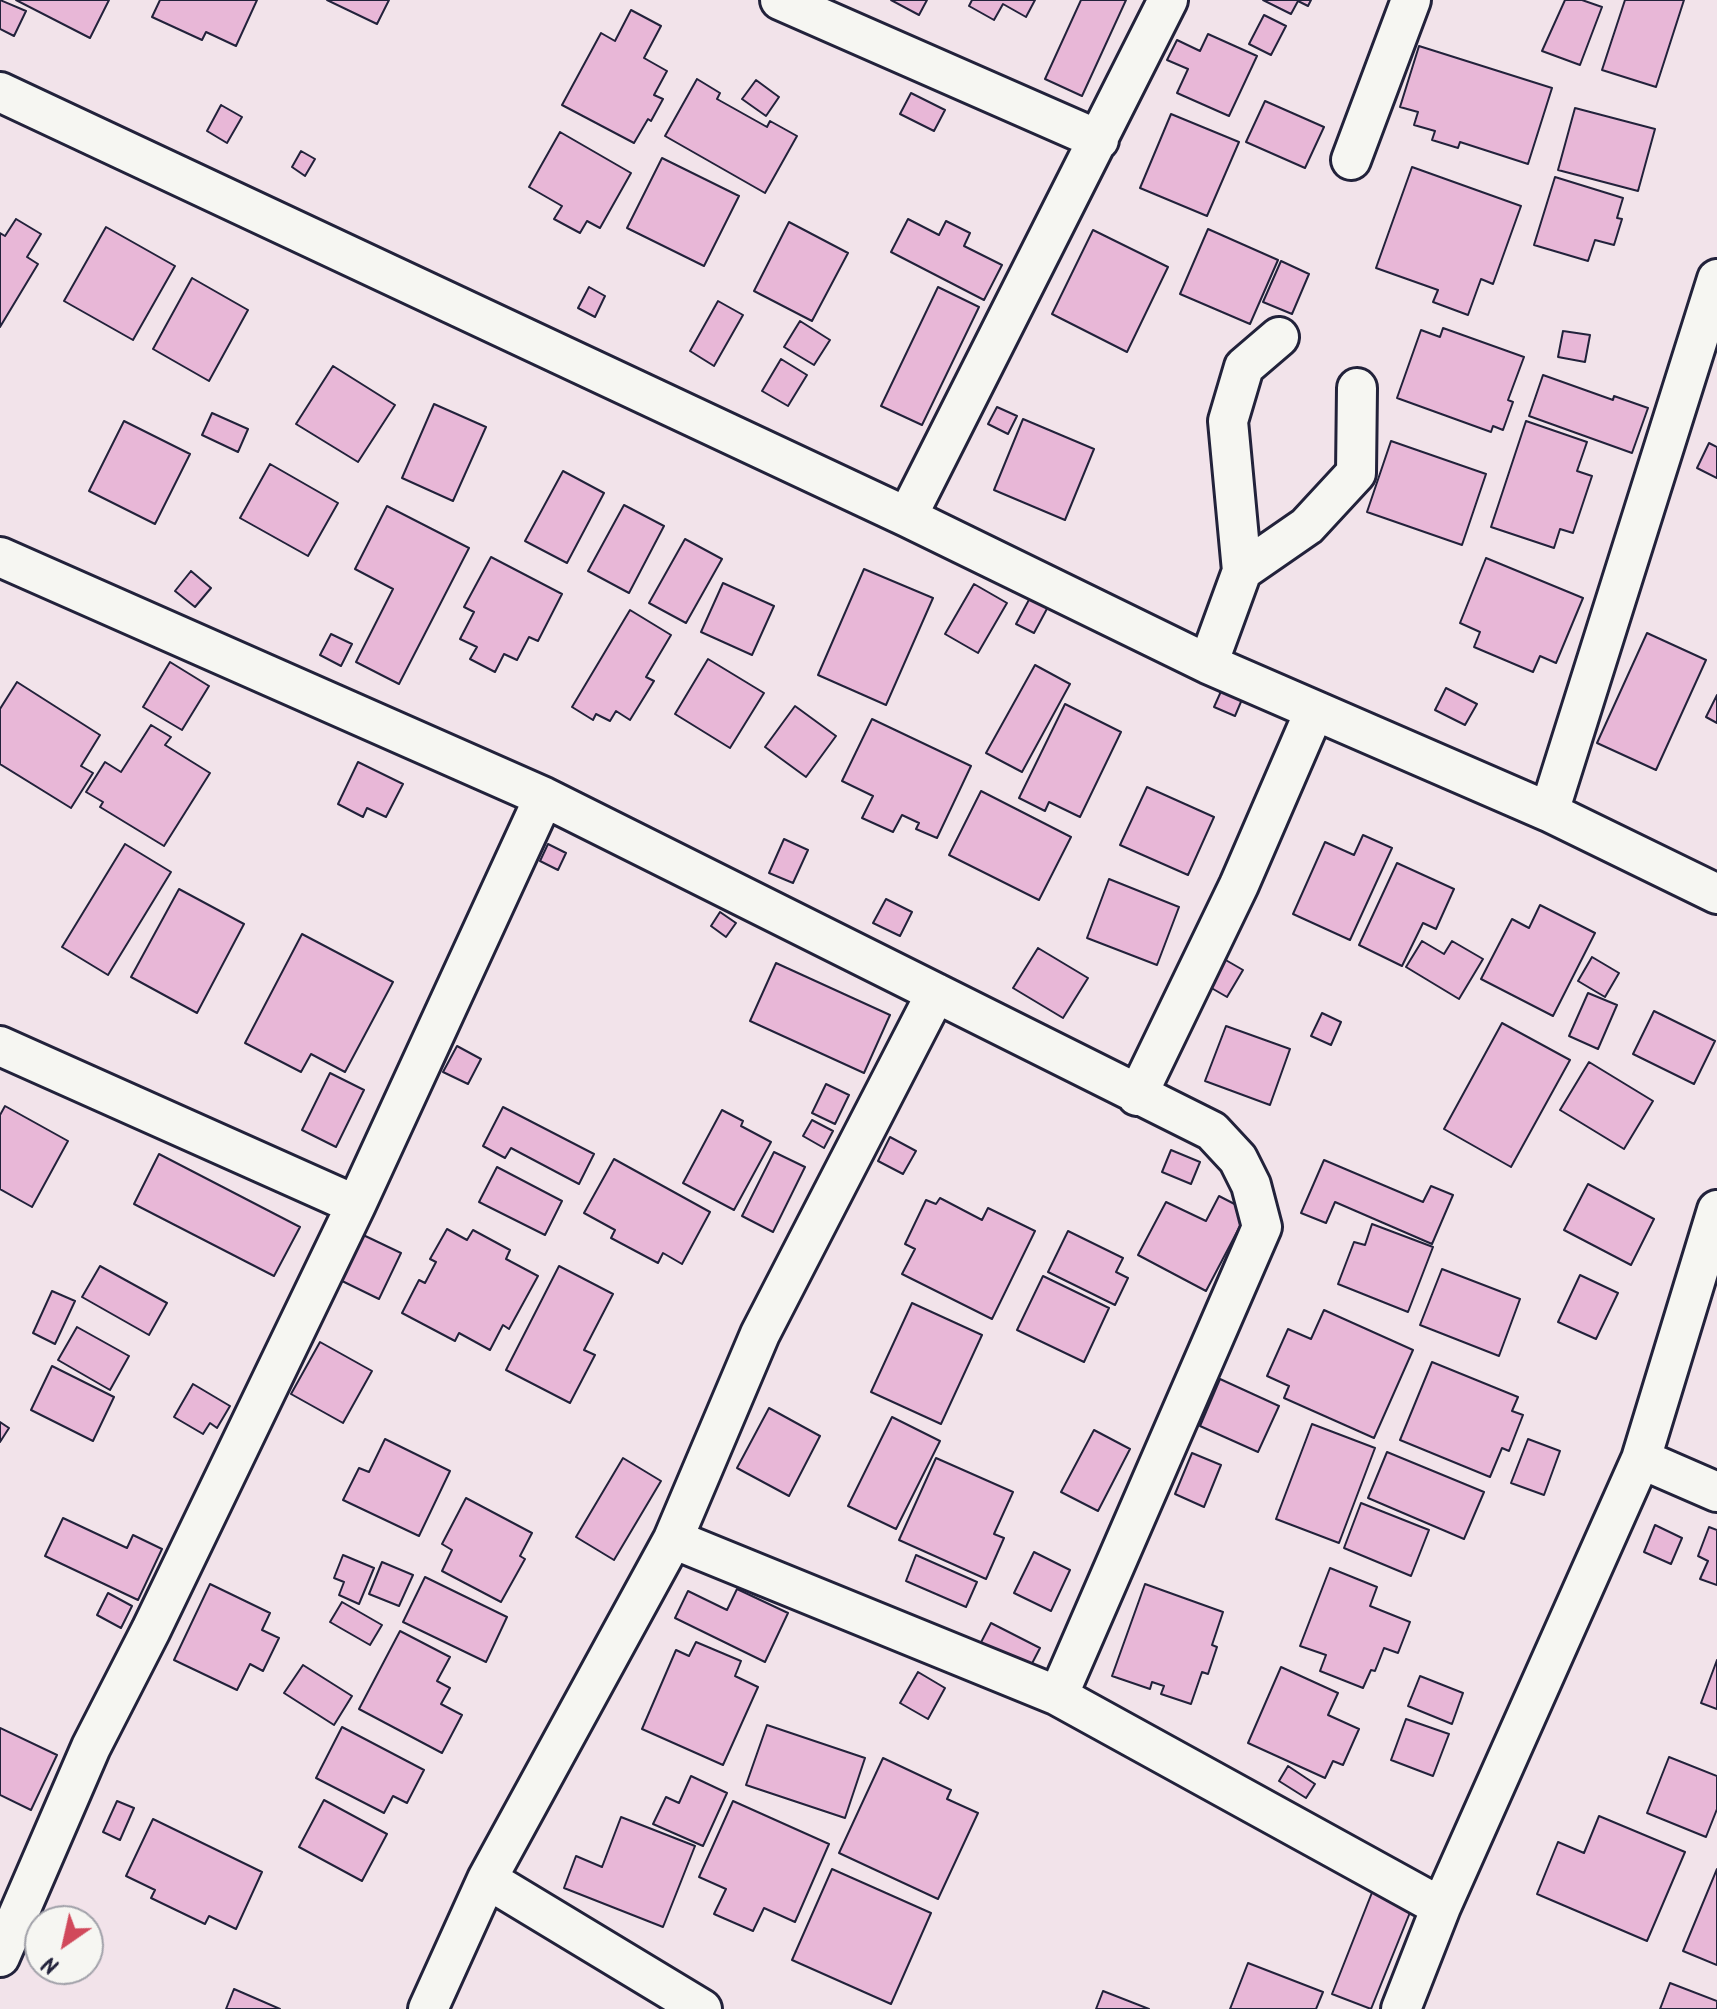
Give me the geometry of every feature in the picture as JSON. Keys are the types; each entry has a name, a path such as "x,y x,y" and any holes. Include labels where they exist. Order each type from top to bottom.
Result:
{"street":[{"path":"780,0 1099,140"},
{"path":"907,517 1168,0"},
{"path":"1351,160 1411,0"},
{"path":"0,92 907,517 1208,664 1549,812 1717,894"},
{"path":"1549,812 1717,279"},
{"path":"1208,664 1242,571 1228,421 1244,367 1279,337"},
{"path":"1242,571 1307,526 1356,473 1357,388"},
{"path":"0,557 544,797 1212,1131 1238,1159 1251,1185 1262,1227 1058,1696"},
{"path":"1137,1096 1239,885 1314,712"},
{"path":"0,1957 91,1747 151,1630 356,1205 544,797"},
{"path":"428,2009 487,1879 673,1539 760,1334 936,993"},
{"path":"0,1046 356,1205"},
{"path":"1401,2009 1441,1907 1641,1459 1717,1210"},
{"path":"1641,1459 1717,1492"},
{"path":"673,1539 1058,1696 1441,1907"},
{"path":"487,1879 702,2009"}],"building":[{"path":"0,0 26,11 14,36 0,29"},
{"path":"16,0 109,0 90,38"},
{"path":"160,0 257,0 236,46 206,32 202,40 152,17"},
{"path":"327,0 389,0 377,24"},
{"path":"891,0 927,0 919,15"},
{"path":"972,0 1035,0 1026,17 1003,4 994,20 969,6"},
{"path":"1081,0 1126,0 1082,96 1045,79"},
{"path":"1263,0 1311,0 1308,6 1298,1 1291,14"},
{"path":"1565,0 1582,0 1602,7 1580,65 1542,51"},
{"path":"1625,0 1684,0 1656,87 1602,70"},
{"path":"631,10 661,26 644,58 667,71 654,95 663,99 634,143 562,105 601,33 615,41"},
{"path":"1264,15 1286,26 1271,55 1249,44"},
{"path":"1208,34 1257,56 1229,116 1177,93 1188,69 1167,60 1177,40 1200,51"},
{"path":"1419,46 1552,88 1528,164 1460,142 1458,148 1432,140 1435,131 1414,125 1418,112 1400,107"},
{"path":"697,79 720,93 717,99 767,127 770,121 797,136 765,193 665,136"},
{"path":"756,80 779,97 766,116 742,99"},
{"path":"911,93 945,110 934,131 900,114"},
{"path":"1265,101 1324,127 1305,168 1246,142"},
{"path":"221,105 242,117 227,143 207,131"},
{"path":"1575,108 1655,129 1638,191 1558,170"},
{"path":"1171,114 1239,142 1207,216 1140,188"},
{"path":"560,132 631,173 600,228 587,221 580,233 554,219 562,206 529,187"},
{"path":"301,151 315,159 305,176 292,167"},
{"path":"662,158 739,196 704,266 627,228"},
{"path":"1412,167 1521,206 1493,284 1481,279 1468,315 1433,302 1438,290 1376,268"},
{"path":"1555,177 1623,198 1617,218 1622,219 1614,245 1595,240 1588,261 1534,245"},
{"path":"16,219 41,234 27,257 38,264 0,327 0,233 5,236"},
{"path":"908,219 939,235 946,221 970,233 964,246 1002,265 984,300 891,252"},
{"path":"789,222 848,253 812,321 754,291"},
{"path":"106,227 175,266 133,340 64,301"},
{"path":"1208,229 1278,260 1250,324 1180,294"},
{"path":"1093,230 1168,267 1127,352 1052,314"},
{"path":"1281,261 1309,274 1292,314 1263,302"},
{"path":"192,278 248,310 209,381 153,349"},
{"path":"589,287 605,296 595,317 578,308"},
{"path":"938,287 979,307 922,425 881,406"},
{"path":"718,301 743,315 714,366 690,351"},
{"path":"800,321 830,340 814,365 784,347"},
{"path":"1443,328 1524,357 1508,400 1513,402 1503,430 1493,426 1491,432 1397,398 1421,330 1440,337"},
{"path":"1563,331 1590,335 1585,362 1558,357"},
{"path":"781,359 807,375 788,406 762,391"},
{"path":"333,366 395,405 358,462 296,424"},
{"path":"1543,375 1613,400 1614,396 1648,408 1632,453 1529,416"},
{"path":"434,404 486,427 453,501 402,478"},
{"path":"997,407 1017,416 1008,434 988,424"},
{"path":"212,413 248,429 238,452 202,435"},
{"path":"1023,419 1094,449 1065,520 994,490"},
{"path":"124,421 190,454 155,524 89,491"},
{"path":"1526,421 1587,442 1577,471 1592,476 1573,533 1560,529 1554,548 1491,527"},
{"path":"1391,441 1486,474 1462,545 1367,512"},
{"path":"1709,443 1717,447 1717,478 1697,468"},
{"path":"270,464 338,503 308,556 240,518"},
{"path":"563,471 604,493 567,563 525,541"},
{"path":"624,505 664,526 629,593 588,571"},
{"path":"387,506 469,548 399,684 356,662 393,589 355,569"},
{"path":"685,539 722,559 686,623 649,603"},
{"path":"491,557 562,594 538,641 529,637 517,660 504,654 495,672 470,659 477,647 460,639 474,612 464,607"},
{"path":"1486,558 1583,598 1556,663 1540,656 1533,672 1474,647 1480,632 1460,623"},
{"path":"864,569 933,598 886,705 818,675"},
{"path":"191,571 211,588 195,607 175,591"},
{"path":"723,583 774,606 752,655 701,632"},
{"path":"974,584 1007,603 978,653 945,634"},
{"path":"1031,596 1049,605 1034,633 1016,624"},
{"path":"630,610 671,635 646,677 654,681 630,720 616,711 610,721 596,714 593,720 572,707"},
{"path":"1647,633 1706,660 1656,770 1597,743"},
{"path":"331,634 352,644 341,666 320,655"},
{"path":"708,659 764,693 730,748 675,714"},
{"path":"170,662 209,686 182,730 143,707"},
{"path":"1035,665 1070,684 1022,772 986,753"},
{"path":"17,682 100,735 81,766 93,773 71,808 0,764 0,709"},
{"path":"1223,687 1243,697 1235,716 1214,707"},
{"path":"1446,688 1477,704 1465,725 1435,710"},
{"path":"1717,695 1717,723 1706,717"},
{"path":"1065,704 1121,732 1080,817 1049,802 1045,811 1019,798"},
{"path":"795,706 836,736 806,777 765,747"},
{"path":"872,719 971,766 937,838 916,829 919,823 902,815 893,832 862,818 873,796 842,781"},
{"path":"151,725 171,737 165,745 210,773 164,846 100,807 103,802 86,792 105,762 121,772"},
{"path":"358,762 403,784 386,817 367,808 363,817 338,804"},
{"path":"1147,787 1214,817 1188,875 1120,845"},
{"path":"981,791 1071,837 1039,900 949,855"},
{"path":"1363,835 1392,848 1350,940 1293,914 1325,842 1354,855"},
{"path":"784,839 808,850 793,883 769,873"},
{"path":"125,844 171,872 108,975 62,947"},
{"path":"548,844 566,853 558,870 540,861"},
{"path":"1397,863 1454,889 1436,929 1423,923 1402,966 1359,945"},
{"path":"1109,879 1179,907 1157,965 1087,938"},
{"path":"179,889 244,924 197,1013 131,977"},
{"path":"886,899 912,912 900,936 873,923"},
{"path":"1540,905 1595,933 1553,1016 1481,979 1512,919 1529,928"},
{"path":"720,912 736,923 726,937 711,926"},
{"path":"302,934 393,982 345,1072 311,1054 301,1072 245,1043"},
{"path":"1422,941 1444,954 1452,941 1483,959 1459,999 1406,967"},
{"path":"1038,948 1088,978 1063,1018 1013,988"},
{"path":"1217,955 1243,970 1227,997 1201,982"},
{"path":"1592,957 1619,973 1605,997 1578,981"},
{"path":"776,963 890,1015 864,1073 750,1021"},
{"path":"1588,993 1617,1005 1598,1049 1569,1036"},
{"path":"1654,1011 1715,1041 1694,1084 1633,1054"},
{"path":"1322,1013 1341,1022 1331,1045 1311,1036"},
{"path":"1502,1023 1570,1060 1511,1167 1444,1129"},
{"path":"1226,1026 1290,1049 1270,1105 1205,1081"},
{"path":"457,1046 481,1059 468,1084 443,1072"},
{"path":"1589,1062 1653,1101 1624,1149 1560,1110"},
{"path":"330,1073 364,1090 336,1147 302,1130"},
{"path":"826,1084 849,1095 835,1124 812,1113"},
{"path":"5,1106 68,1141 32,1207 0,1189 0,1115"},
{"path":"503,1107 594,1154 579,1184 511,1148 505,1158 483,1146"},
{"path":"722,1110 743,1121 741,1126 771,1142 734,1210 683,1183"},
{"path":"812,1120 833,1131 824,1148 803,1136"},
{"path":"890,1137 916,1151 903,1174 878,1161"},
{"path":"1171,1150 1200,1162 1191,1184 1162,1172"},
{"path":"774,1152 805,1167 773,1232 742,1216"},
{"path":"159,1154 300,1227 274,1276 134,1204"},
{"path":"614,1159 710,1212 682,1264 663,1253 658,1263 611,1238 615,1230 584,1213"},
{"path":"1324,1160 1423,1202 1431,1186 1453,1195 1432,1244 1335,1202 1326,1223 1301,1213"},
{"path":"497,1167 562,1201 545,1235 479,1202"},
{"path":"1588,1184 1654,1219 1631,1265 1564,1230"},
{"path":"1219,1196 1248,1211 1206,1291 1138,1255 1166,1202 1206,1221"},
{"path":"940,1198 982,1220 988,1208 1035,1231 992,1319 902,1274 915,1249 905,1244 926,1200 936,1204"},
{"path":"1372,1224 1433,1247 1408,1312 1338,1284 1354,1242 1365,1245"},
{"path":"447,1229 467,1240 473,1230 510,1250 506,1259 538,1276 509,1329 503,1325 490,1350 459,1333 455,1341 402,1313 419,1280 425,1283 436,1262 430,1259"},
{"path":"1068,1231 1123,1258 1116,1272 1128,1278 1115,1305 1048,1272"},
{"path":"359,1233 401,1253 379,1299 338,1279"},
{"path":"100,1266 167,1303 149,1335 82,1297"},
{"path":"559,1266 613,1294 584,1350 595,1355 570,1403 506,1370"},
{"path":"1442,1269 1520,1299 1499,1356 1420,1325"},
{"path":"1580,1275 1618,1293 1596,1339 1558,1322"},
{"path":"1043,1276 1109,1308 1084,1362 1017,1330"},
{"path":"52,1291 75,1301 55,1344 33,1333"},
{"path":"912,1303 982,1335 941,1424 871,1392"},
{"path":"1324,1310 1413,1350 1374,1438 1284,1398 1289,1386 1267,1376 1288,1329 1311,1339"},
{"path":"77,1327 129,1356 110,1390 58,1360"},
{"path":"320,1342 372,1371 343,1423 291,1394"},
{"path":"1432,1362 1518,1397 1512,1411 1523,1415 1509,1451 1502,1448 1490,1477 1400,1440"},
{"path":"52,1366 114,1397 93,1441 31,1410"},
{"path":"1220,1379 1279,1406 1258,1452 1200,1426"},
{"path":"193,1384 230,1406 217,1428 210,1423 203,1434 174,1417"},
{"path":"769,1408 820,1436 789,1496 737,1468"},
{"path":"892,1417 940,1441 896,1529 848,1506"},
{"path":"0,1422 9,1428 0,1442"},
{"path":"1312,1424 1375,1448 1339,1543 1276,1519"},
{"path":"1094,1430 1130,1449 1098,1511 1061,1492"},
{"path":"385,1439 450,1471 419,1536 343,1500 359,1468 369,1472"},
{"path":"1528,1439 1560,1451 1544,1495 1511,1483"},
{"path":"1387,1452 1484,1492 1464,1539 1368,1498"},
{"path":"1192,1453 1221,1465 1204,1507 1175,1494"},
{"path":"623,1458 661,1481 614,1560 576,1537"},
{"path":"936,1458 1013,1492 994,1534 1004,1538 986,1579 899,1540"},
{"path":"466,1498 532,1533 520,1556 525,1559 501,1602 442,1571 452,1550 442,1544"},
{"path":"1361,1503 1429,1530 1411,1576 1344,1548"},
{"path":"63,1518 127,1548 133,1535 162,1549 138,1600 45,1556"},
{"path":"1655,1525 1682,1538 1671,1564 1644,1552"},
{"path":"1709,1527 1717,1530 1717,1585 1700,1579 1708,1561 1698,1556"},
{"path":"1034,1552 1070,1570 1051,1611 1014,1593"},
{"path":"343,1555 374,1568 359,1604 339,1595 344,1582 334,1578"},
{"path":"916,1555 977,1582 966,1607 906,1581"},
{"path":"382,1562 413,1575 399,1606 369,1594"},
{"path":"1330,1568 1377,1587 1370,1606 1410,1622 1398,1653 1384,1648 1375,1671 1371,1670 1363,1688 1320,1671 1326,1655 1300,1646"},
{"path":"425,1577 507,1617 486,1662 403,1622"},
{"path":"210,1584 270,1613 262,1630 279,1638 263,1671 250,1664 237,1690 174,1660"},
{"path":"1145,1584 1223,1612 1212,1645 1217,1647 1208,1674 1202,1672 1191,1704 1161,1694 1164,1686 1152,1682 1150,1689 1112,1676"},
{"path":"737,1589 788,1613 765,1662 675,1618 688,1591 727,1610"},
{"path":"108,1593 132,1606 121,1628 97,1615"},
{"path":"342,1602 382,1625 370,1645 330,1622"},
{"path":"991,1623 1040,1648 1024,1679 975,1654"},
{"path":"400,1631 450,1657 437,1681 450,1688 441,1704 462,1715 442,1753 359,1709"},
{"path":"696,1642 741,1661 735,1676 758,1687 723,1765 642,1729 676,1650 689,1656"},
{"path":"1717,1660 1717,1709 1701,1703"},
{"path":"303,1665 352,1696 334,1725 284,1693"},
{"path":"1281,1667 1338,1693 1328,1715 1359,1729 1343,1765 1333,1761 1325,1778 1248,1743"},
{"path":"918,1672 945,1688 928,1719 900,1703"},
{"path":"1420,1676 1463,1693 1452,1724 1408,1706"},
{"path":"1406,1719 1449,1734 1433,1776 1391,1760"},
{"path":"767,1725 865,1758 845,1818 746,1785"},
{"path":"342,1727 424,1770 407,1803 393,1796 384,1813 316,1778"},
{"path":"0,1728 57,1755 31,1810 0,1795"},
{"path":"1669,1757 1717,1776 1717,1809 1706,1837 1647,1813"},
{"path":"883,1758 951,1790 947,1799 978,1813 938,1899 839,1853"},
{"path":"1288,1766 1315,1784 1306,1798 1279,1781"},
{"path":"691,1776 727,1793 703,1846 653,1824 666,1797 679,1803"},
{"path":"324,1800 387,1834 362,1881 299,1847"},
{"path":"117,1801 134,1808 120,1840 103,1832"},
{"path":"733,1801 829,1844 795,1922 764,1908 753,1931 714,1914 726,1889 699,1877"},
{"path":"1599,1816 1685,1852 1647,1941 1537,1894 1558,1842 1584,1853"},
{"path":"621,1817 695,1846 663,1927 564,1888 576,1856 602,1867"},
{"path":"153,1819 262,1872 236,1929 209,1916 205,1924 151,1898 155,1890 126,1876"},
{"path":"832,1869 931,1913 891,2004 792,1960"},
{"path":"1717,1869 1717,1965 1683,1951"},
{"path":"1373,1890 1413,1905 1371,2009 1332,1994"},
{"path":"1248,1963 1323,1992 1316,2009 1230,2009"},
{"path":"1670,1983 1717,2001 1717,2009 1660,2009"},
{"path":"234,1989 280,2009 226,2009"},
{"path":"1103,1991 1149,2009 1096,2009"}]}
